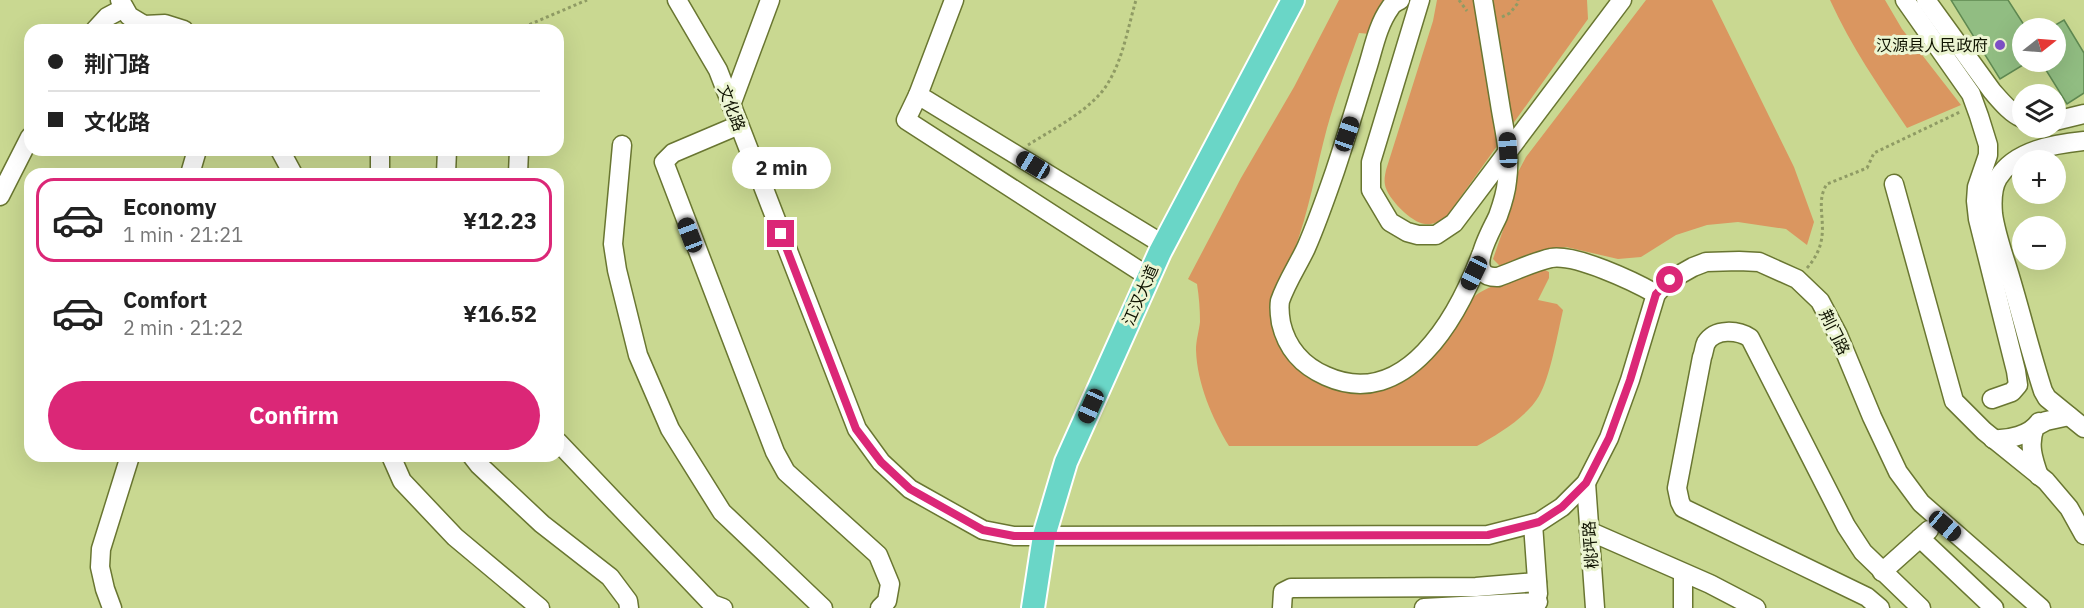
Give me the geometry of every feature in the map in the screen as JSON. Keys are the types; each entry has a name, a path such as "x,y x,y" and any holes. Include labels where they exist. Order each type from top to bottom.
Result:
{"main road":[{"name":"江汉大道","path":"1033,608 1044,536 1066,462 1164,245 1293,0"}],"street":[{"name":"文化路","path":"677,0 717,70 856,429 881,462 910,489 983,530 1014,536 1488,535 1533,524 1562,507 1586,483"},
{"path":"731,105 770,0"},
{"path":"954,0 918,95 906,120 1149,277"},
{"path":"1400,0 1391,6 1378,34 1329,189 1309,241 1280,303 1281,322 1286,338 1295,354 1311,370 1333,380 1352,384 1366,384 1389,378 1404,370 1441,334 1459,306 1498,214 1508,181 1508,138 1483,0"},
{"path":"1420,0 1371,162 1371,190 1390,222 1407,232 1418,235 1436,235 1454,223 1622,0"},
{"path":"1905,0 1971,94 1988,145 1988,155 1977,187 1976,201 1982,240 2003,286 2043,391 2048,398 2084,428"},
{"path":"1926,0 1992,91 2012,111"},
{"path":"101,24 122,4 129,16 141,24"},
{"path":"918,95 1164,245"},
{"path":"2066,118 2084,114"},
{"path":"739,125 673,153 663,162 775,452 786,472 878,555 890,584 886,605"},
{"path":"1992,399 2012,392 2018,385 1993,214 1993,192 1998,178 2011,165 2025,156 2059,144 2084,141"},
{"path":"622,145 614,244 617,270 638,355 669,429 722,512 822,608"},
{"path":"0,196 24,149"},
{"path":"1894,184 1954,401 1993,439 2039,476 2069,508 2084,535"},
{"path":"1481,255 1480,266 1489,278 1552,258 1562,258 1632,281 1656,294 1630,380 1609,438 1586,483"},
{"name":"荆门路","path":"1656,294 1670,280 1706,262 1759,262 1797,279 1820,301 1838,335 1898,472 1921,503 1939,521 2041,608"},
{"path":"1871,605 1683,508 1677,488 1702,357 1712,337 1734,331 1750,338 1846,526 1863,552 1921,608"},
{"path":"2039,476 2031,440 2035,427 2043,415 2043,391"},
{"path":"1993,439 2014,437 2046,421 2069,416"},
{"path":"564,448 716,607"},
{"path":"112,608 100,567 101,549 128,462"},
{"path":"394,462 402,480 455,537 540,608"},
{"path":"477,462 542,524 610,577 628,601 629,608"},
{"name":"桃坪路","path":"1586,483 1595,608"},
{"path":"1882,572 1939,521"},
{"path":"1424,608 1538,605 1533,524"},
{"path":"1589,531 1683,573 1730,601 1756,608"},
{"path":"1920,538 1994,608"},
{"path":"1683,573 1683,608"},
{"path":"1282,608 1283,592 1291,588 1467,588 1537,582"}],"path":[{"path":"531,24 587,0"},
{"path":"1014,154 1096,99 1108,84 1118,62 1136,0"},
{"path":"1500,18 1510,13 1518,0"},
{"path":"1797,279 1815,259 1821,245 1824,226 1821,196 1827,184 1867,168 1874,153 1975,105"}],"shaded area":[{"path":"1339,0 1384,0 1370,34 1359,33 1342,80 1299,236 1271,298 1274,319 1289,356 1296,368 1304,375 1338,390 1374,392 1404,380 1430,359 1451,334 1466,306 1479,293 1543,269 1549,272 1549,278 1538,300 1557,304 1563,310 1543,388 1527,411 1502,431 1477,446 1229,446 1211,412 1202,387 1196,350 1200,322 1198,289 1197,284 1188,279 1241,178 1294,87"},
{"path":"1437,0 1587,0 1588,19 1447,216 1434,223 1425,224 1407,215 1395,203 1387,190 1385,179 1433,21"},
{"path":"1646,0 1712,0 1794,167 1814,222 1807,245 1786,229 1738,222 1707,225 1676,235 1641,257 1618,259 1566,247 1526,255 1500,266 1493,259 1510,210 1517,174 1526,157"},
{"path":"1830,0 1885,0 1902,29 1961,105 1907,128 1856,50"}],"building":[{"name":"汉源县人民政府","path":"1951,0 2008,0 2020,18 2012,18 2012,72 2000,79"},
{"path":"2066,23 2084,53 2084,93 2067,104 2066,84 2055,84 2047,72 2066,72"}],"place":[{"name":"汉源县人民政府","path":"2000,45"}],"route":[{"path":"781,234 856,429 881,462 910,489 983,530 1014,536 1488,535 1539,522 1562,507 1586,483 1609,438 1630,380 1656,294 1670,280"}]}
